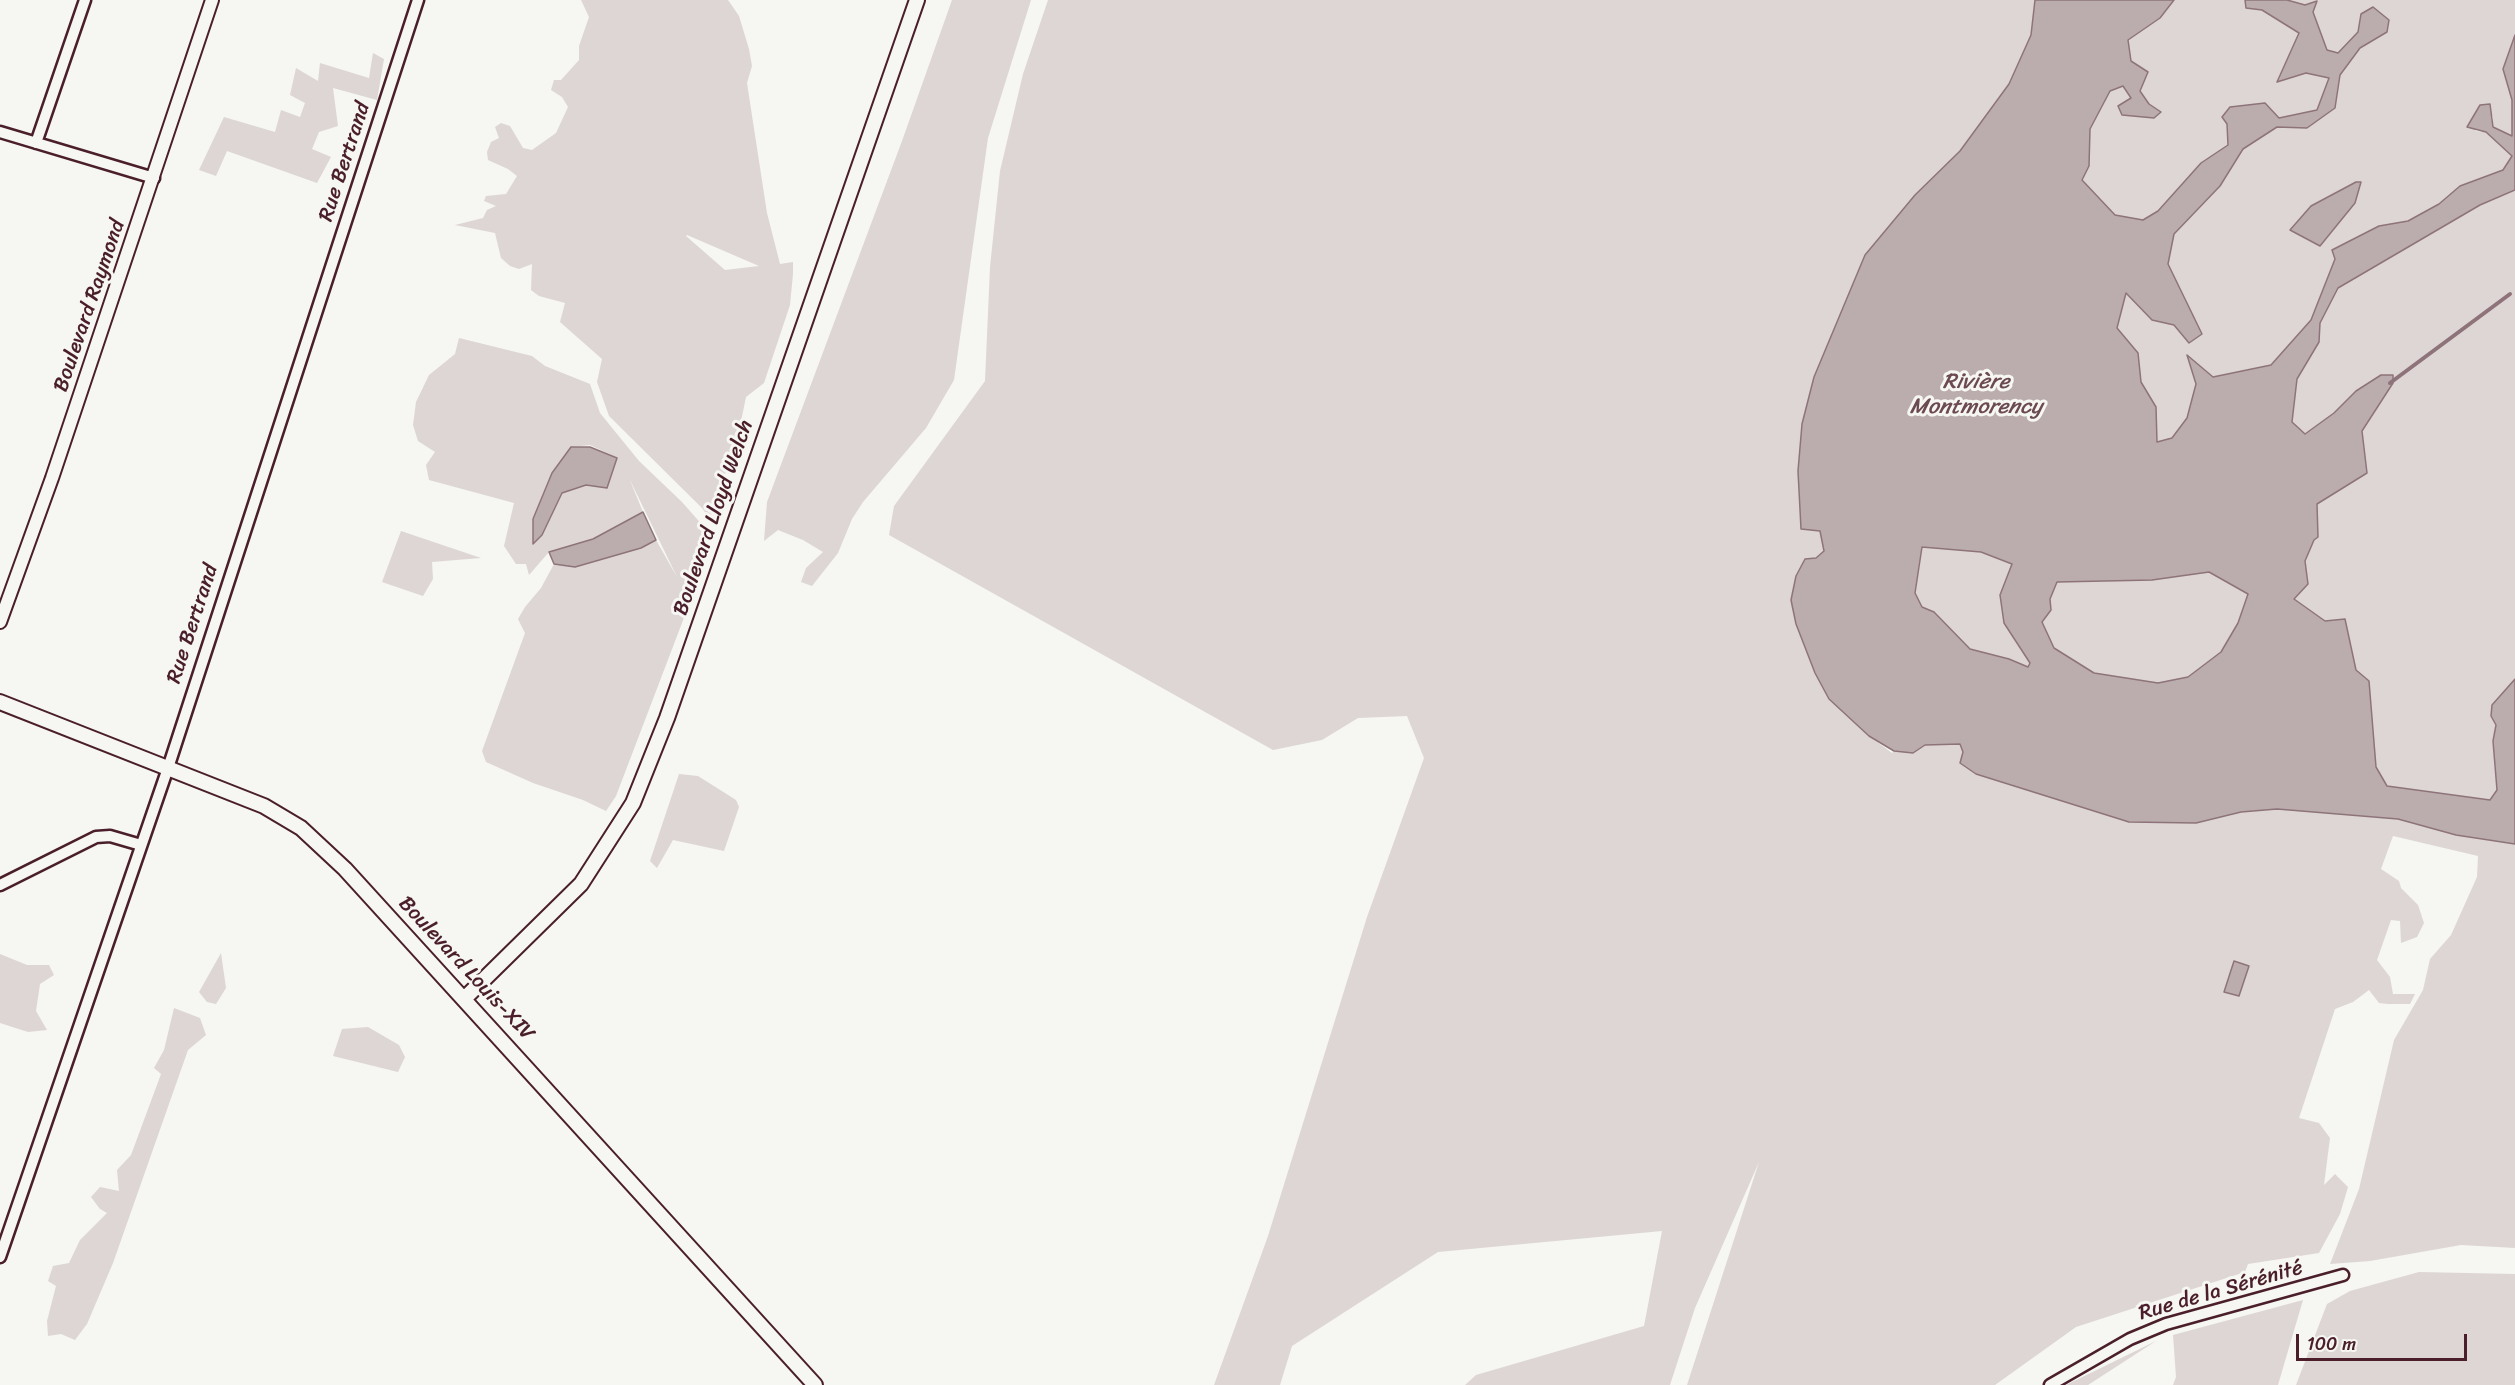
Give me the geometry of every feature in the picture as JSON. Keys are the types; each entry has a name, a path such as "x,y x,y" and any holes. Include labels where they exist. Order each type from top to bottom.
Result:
{"main road":[{"name":"Boulevard Lloyd Welch","path":"465,998 582,884 633,803 667,718 917,0"},
{"name":"Boulevard Louis-XIV","path":"0,702 264,806 301,828 345,869 465,998 815,1385"}],"street":[{"path":"36,143 85,0"},
{"name":"Boulevard Raymond","path":"0,622 52,478 212,0"},
{"name":"Rue Bertrand","path":"0,1257 168,768 418,0"},
{"path":"0,132 154,178"},
{"path":"0,885 96,837 110,836 141,845"},
{"name":"Rue de la Sérénité","path":"2050,1385 2130,1339 2166,1324 2343,1275"}],"shaded area":[{"path":"581,0 728,0 739,16 749,49 752,66 747,83 767,213 780,264 793,262 793,274 790,305 764,383 746,397 738,436 710,519 702,508 609,416 597,382 602,359 560,322 565,303 539,296 531,290 532,264 519,269 510,266 501,258 495,233 455,225 483,218 487,210 496,206 484,201 486,196 506,194 517,176 488,160 487,152 491,142 499,138 495,127 501,123 510,126 523,148 532,150 556,133 568,107 562,97 551,90 554,80 561,80 579,60 579,46 589,17","holes":["687,235 759,266 725,270"]},
{"path":"952,0 1031,0 988,138 954,380 926,428 863,502 852,519 838,553 812,586 801,582 806,568 823,552 803,540 778,530 764,541 767,502 902,141"},
{"path":"1048,0 2035,0 2031,35 2009,84 1960,151 1915,195 1865,255 1814,377 1802,424 1798,471 1801,528 1821,531 1824,551 1816,558 1815,673 1830,699 1868,735 1892,753 1894,751 1913,753 1925,745 1960,744 1963,752 2196,823 2241,812 2277,809 2398,819 2456,835 2515,844 2515,1248 2461,1245 2370,1261 2330,1264 2359,1189 2394,1040 2423,990 2430,959 2451,935 2477,877 2478,856 2393,836 2381,869 2399,881 2401,888 2418,905 2424,923 2417,937 2401,943 2400,921 2391,920 2377,960 2390,977 2393,994 2415,994 2410,1004 2388,1004 2379,1003 2369,990 2353,1002 2335,1009 2299,1118 2319,1123 2330,1138 2324,1185 2335,1174 2348,1187 2340,1214 2319,1253 2248,1264 2245,1272 2076,1327 1995,1385 1687,1385 1759,1162 1695,1308 1670,1385 1465,1385 1476,1375 1644,1326 1662,1231 1438,1252 1292,1346 1280,1385 1214,1385 1268,1236 1367,917 1424,758 1407,716 1358,718 1322,740 1273,750 889,535 894,506 985,381 990,267 1000,171 1023,74"},
{"path":"2174,0 2245,0 2247,8 2262,10 2299,33 2278,81 2307,73 2330,78 2317,110 2279,118 2227,124 2228,145 2201,163 2158,211 2143,220 2115,215 2082,180 2089,166 2090,129 2110,91 2123,86 2131,99 2160,112 2149,104 2140,90 2131,61 2128,40 2160,18"},
{"path":"2287,0 2515,0 2515,35 2503,69 2512,100 2512,137 2493,127 2493,116 2475,131 2486,132 2512,156 2503,170 2460,186 2439,204 2408,221 2379,226 2332,250 2335,259 2311,320 2271,365 2213,377 2188,356 2196,384 2187,418 2172,438 2157,442 2156,407 2141,382 2138,353 2117,328 2126,293 2152,320 2174,325 2189,343 2177,286 2168,264 2174,234 2220,186 2243,149 2277,127 2307,128 2335,108 2340,75 2360,48 2387,32 2361,14 2358,32 2338,53 2327,50 2313,12 2305,5","holes":["2311,206 2315,241 2291,230"]},
{"path":"373,53 384,59 377,100 333,88 338,126 319,132 312,149 331,157 317,183 227,151 216,176 199,170 224,117 275,132 281,110 300,117 305,103 290,95 296,68 318,81 320,63 369,78"},
{"path":"2515,190 2515,678 2492,706 2491,716 2496,725 2493,741 2497,790 2490,800 2387,786 2376,768 2369,681 2356,670 2345,619 2325,621 2293,599 2308,584 2305,561 2314,539 2318,537 2317,504 2367,473 2362,431 2393,383 2356,391 2334,413 2304,434 2292,422 2297,379 2319,342 2320,323 2338,288 2480,205"},
{"path":"459,338 532,356 545,366 590,384 600,413 639,461 682,502 704,527 706,541 704,561 616,796 606,811 486,762 482,751 525,633 518,619 541,588 554,564 575,567 641,548 656,540 677,577 629,478 643,512 593,539 549,552 529,575 526,564 516,564 504,546 514,503 429,480 426,465 435,452 418,441 413,425 416,402 429,375 455,354","holes":["590,445 618,458 586,485 562,493 571,447"]},
{"path":"401,531 481,558 432,562 433,579 423,596 382,582"},
{"path":"1922,547 1981,552 2012,564 2000,595 2004,623 2030,663 2028,667 2009,659 1970,649 1934,612 1922,607 1915,593"},
{"path":"2210,572 2248,593 2238,623 2221,652 2188,677 2158,683 2094,673 2054,648 2042,622 2051,610 2050,599 2057,582 2152,580"},
{"path":"679,774 698,776 736,800 739,807 724,851 673,840 657,868 650,861"},
{"path":"221,953 226,988 216,1004 207,1002 199,992"},
{"path":"0,954 27,965 49,965 54,975 40,984 36,1011 47,1030 28,1032 0,1023"},
{"path":"174,1008 200,1018 206,1035 188,1050 113,1263 87,1324 75,1340 61,1334 48,1336 47,1321 56,1286 48,1281 53,1266 69,1263 80,1240 107,1213 100,1209 91,1197 100,1187 119,1191 117,1170 131,1155 161,1074 154,1068 164,1050"},
{"path":"368,1027 399,1045 405,1057 398,1072 333,1056 342,1029"},
{"path":"2419,1272 2515,1274 2515,1385 2296,1385 2327,1304 2350,1291"},
{"path":"2303,1300 2278,1385 2173,1385 2176,1377 2173,1335"},
{"path":"2156,1341 2088,1385 2066,1385"}],"water":[{"name":"Rivière Montmorency","path":"2035,0 2174,0 2160,18 2128,40 2131,61 2148,72 2140,91 2149,104 2161,112 2154,118 2122,115 2118,106 2131,98 2123,86 2110,91 2090,129 2089,166 2082,180 2115,215 2143,220 2158,211 2201,163 2228,145 2227,124 2222,117 2230,107 2265,103 2279,118 2317,110 2329,78 2306,73 2277,82 2299,33 2262,10 2246,8 2245,0 2287,0 2305,5 2317,1 2313,12 2327,50 2338,53 2358,32 2361,14 2373,7 2389,20 2387,32 2360,48 2340,75 2335,108 2307,128 2277,127 2243,149 2220,186 2174,234 2168,264 2202,334 2189,343 2174,325 2152,320 2126,293 2117,328 2138,353 2141,382 2156,407 2157,442 2172,438 2187,418 2196,384 2187,355 2213,377 2271,365 2311,320 2335,259 2332,250 2379,226 2408,221 2439,204 2460,186 2503,170 2512,156 2486,132 2467,127 2480,105 2490,104 2493,127 2512,136 2512,100 2503,69 2515,35 2515,190 2480,205 2338,288 2320,323 2319,342 2297,379 2292,422 2305,434 2334,413 2356,391 2381,375 2393,375 2393,383 2362,431 2367,473 2317,504 2318,537 2314,540 2305,561 2308,584 2294,599 2325,621 2345,619 2356,670 2369,681 2376,767 2387,786 2490,800 2497,790 2493,741 2496,725 2491,716 2492,705 2515,679 2515,844 2456,835 2398,819 2277,809 2241,812 2196,823 2129,822 1976,774 1960,763 1963,752 1960,744 1925,745 1913,753 1894,751 1869,736 1829,699 1815,673 1796,624 1791,600 1796,576 1805,559 1816,558 1824,551 1820,531 1801,529 1798,471 1802,424 1814,377 1865,255 1915,195 1960,151 2009,84 2031,35","holes":["1922,547 1981,552 2012,564 2000,595 2004,623 2030,663 2028,667 2009,659 1970,649 1934,612 1922,607 1915,593","2209,572 2248,594 2238,623 2221,652 2188,677 2158,683 2094,673 2054,648 2042,622 2051,610 2050,599 2057,582 2152,580"]},
{"path":"2356,182 2361,182 2355,203 2320,246 2290,230 2311,206"},
{"path":"571,447 590,447 617,458 607,488 586,485 562,493 542,535 533,544 533,519 552,473"},
{"path":"643,512 656,540 641,548 575,567 554,564 549,552 593,539"},
{"path":"2234,961 2249,966 2239,996 2224,992"}],"waterway":[{"path":"2390,383 2510,294"}]}
